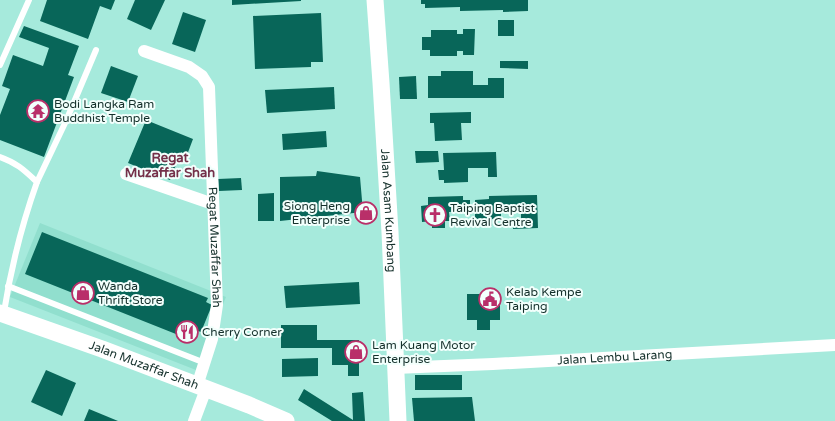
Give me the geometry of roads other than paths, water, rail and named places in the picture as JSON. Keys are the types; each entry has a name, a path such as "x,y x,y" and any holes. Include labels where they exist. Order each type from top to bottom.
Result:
{"main road":[{"name":"Jalan Asam Kumbang","path":"375,0 382,83 398,421"},
{"name":"Jalan Muzaffar Shah","path":"2,313 202,387 286,421"}],"street":[{"name":"Regat Muzaffar Shah","path":"144,51 189,67 202,76 209,87 217,305 212,339 205,363 202,387 194,421"},
{"path":"126,174 213,204"},
{"name":"Jalan Lembu Larang","path":"395,368 835,345"}],"lane":[{"path":"0,65 29,0"},
{"path":"2,313 29,204 96,50"},
{"path":"0,157 18,165 38,182"},
{"path":"8,286 205,363"}],"place":[{"name":"Bodi Langka Ram Buddhist Temple","path":"38,111"},
{"name":"Siong Heng Enterprise","path":"366,213"},
{"name":"Taiping Baptist Revival Centre","path":"435,215"},
{"name":"Wanda Thrift Store","path":"83,293"},
{"name":"Kelab Kempe Taiping","path":"490,299"},
{"name":"Cherry Corner","path":"187,332"},
{"name":"Lam Kuang Motor Enterprise","path":"356,352"}],"district":[{"name":"Regat Muzaffar Shah","path":"170,164"}]}
